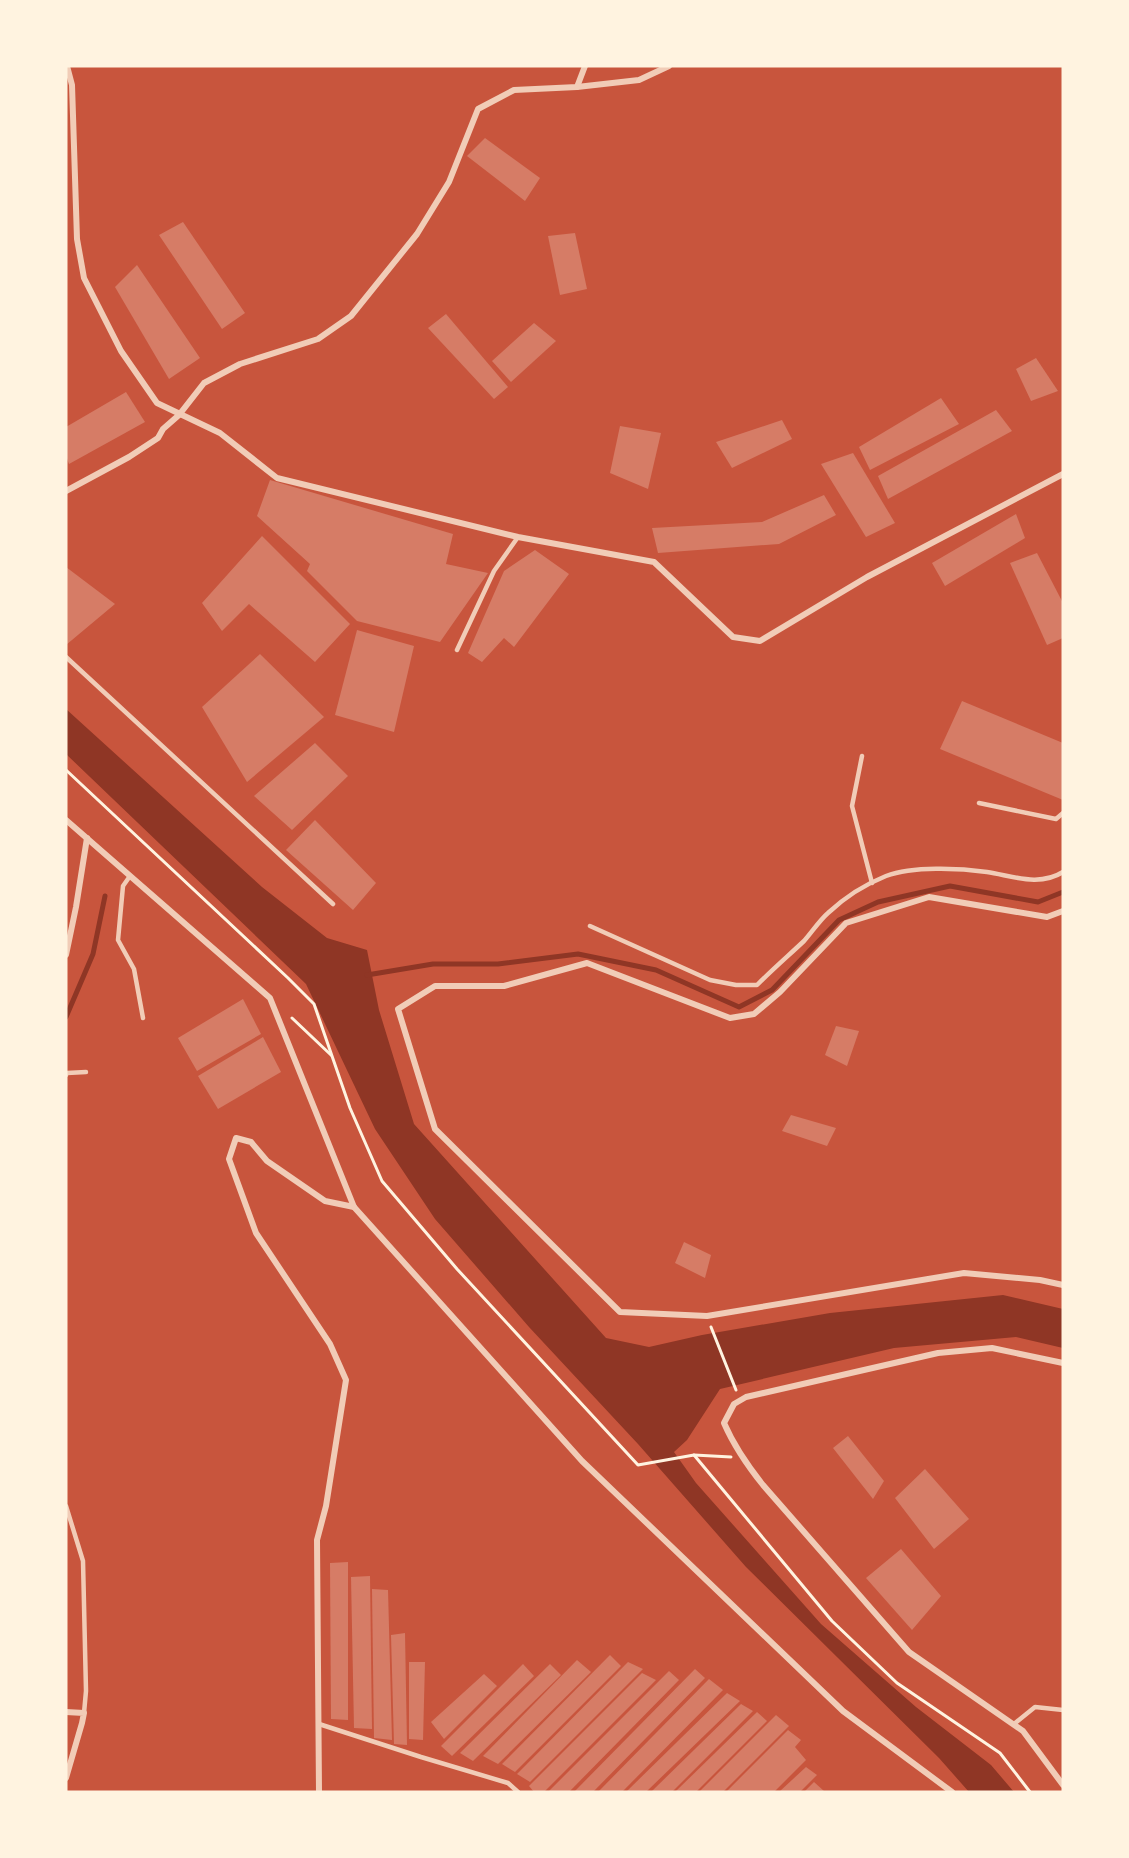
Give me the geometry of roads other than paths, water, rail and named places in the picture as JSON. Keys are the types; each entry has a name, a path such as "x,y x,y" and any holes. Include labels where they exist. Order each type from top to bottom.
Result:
{"street":[{"path":"67,66 72,85 76,239 84,278 121,351 157,403 220,433 277,478 518,537 654,562 733,637 760,641 867,577 1063,474"},
{"path":"577,87 585,66"},
{"path":"66,491 129,457 158,438 163,429 179,415 204,383 240,364 318,339 351,316 417,234 449,182 478,109 514,90 577,87 639,80 669,66"},
{"path":"66,820 270,998 354,1207 582,1461 843,1711 952,1792"},
{"path":"66,955 87,838"},
{"path":"1063,911 1047,917 929,897 846,923 780,992 754,1014 730,1018 587,963 504,986 435,986 398,1009 435,1129 620,1312 707,1317 964,1273 1040,1280 1063,1285"},
{"path":"319,1792 317,1540 326,1506 346,1380 330,1344 256,1233 229,1159 236,1138 251,1142 267,1161 325,1201 354,1207"},
{"path":"1063,1363 992,1348 938,1353 746,1397 734,1404 724,1423 742,1458 763,1485 909,1652 1023,1731 1063,1785"},
{"path":"66,1712 84,1713 66,1778"}],"lane":[{"path":"457,650 494,571 518,537"},
{"path":"66,657 333,904"},
{"path":"862,756 852,806 872,883"},
{"path":"979,803 1056,819 1063,813"},
{"path":"590,926 710,980 736,985 757,985 806,938 828,913 861,888 888,876 920,870 955,869 1045,880 1063,872"},
{"path":"130,876 123,886 118,940 134,969 143,1018"},
{"path":"66,1075 67,1073 86,1072"},
{"path":"66,1506 83,1561 86,1691 84,1713"},
{"path":"1014,1724 1035,1707 1063,1710"},
{"path":"320,1724 508,1783 518,1792"}],"waterway":[{"path":"367,975 433,964 498,964 578,954 656,970 739,1007 772,990 839,920 878,902 950,886 1038,902 1063,892"},
{"path":"66,1017 93,954 105,896"}]}
